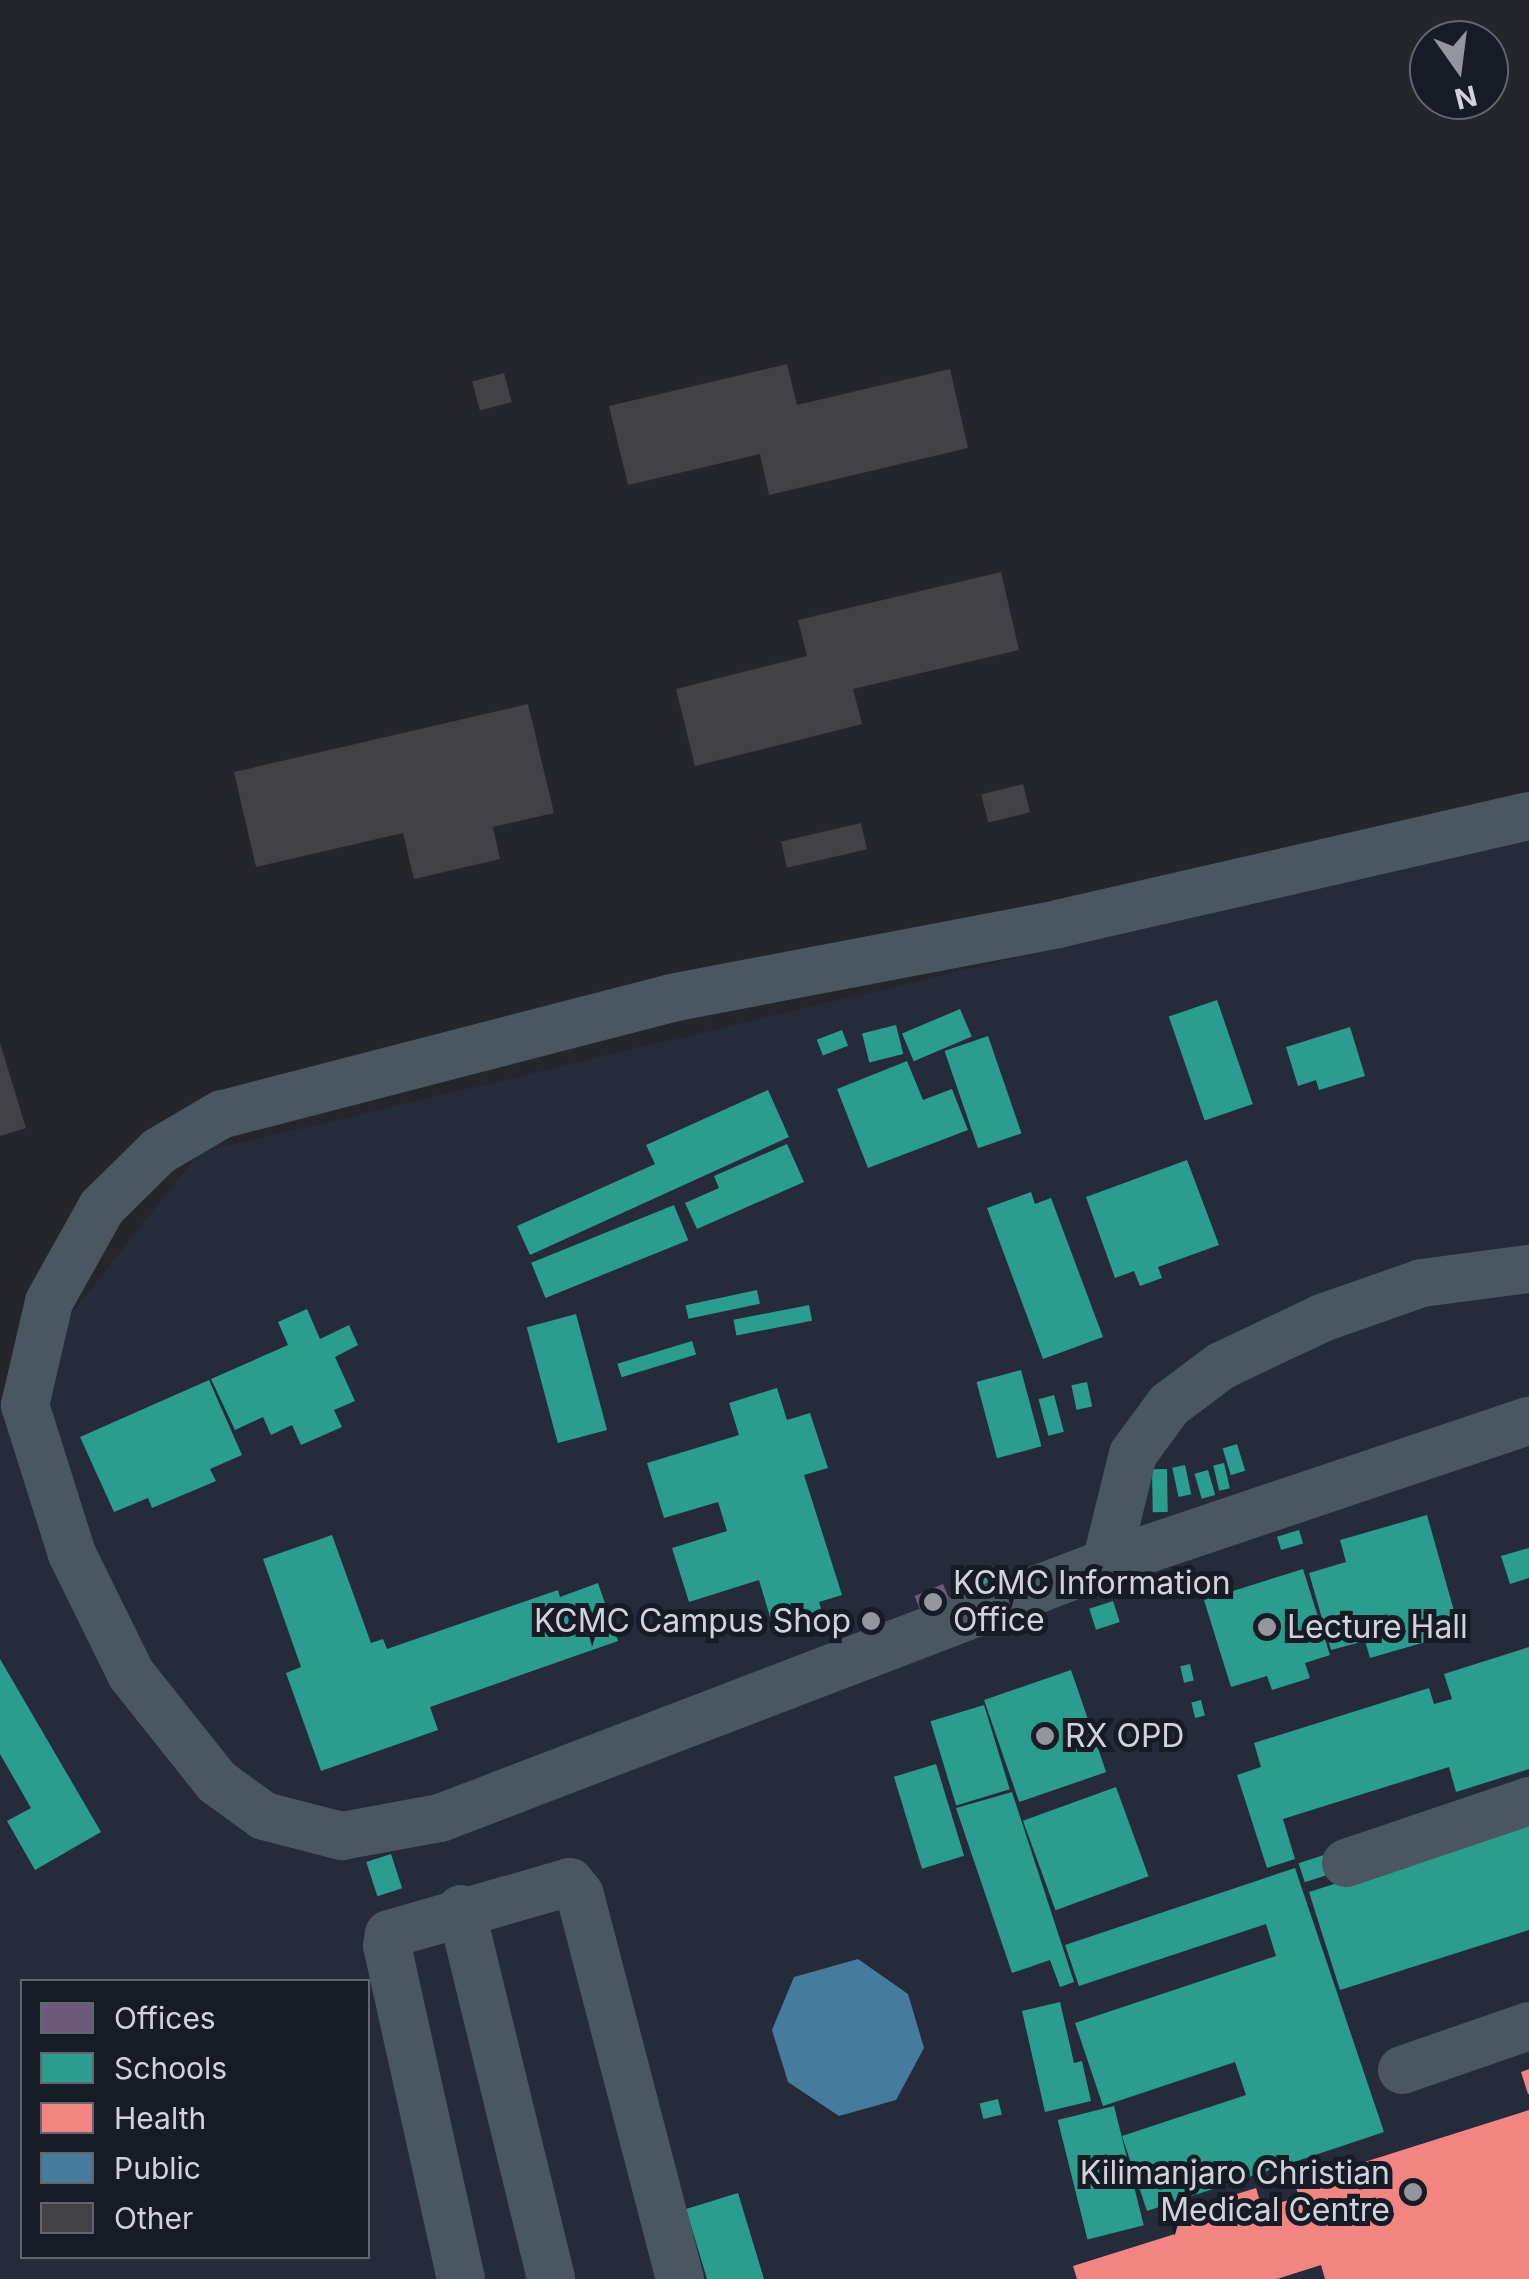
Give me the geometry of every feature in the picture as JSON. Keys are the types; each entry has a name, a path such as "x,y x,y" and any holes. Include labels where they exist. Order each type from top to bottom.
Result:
{"lane":[{"path":"1529,816 1060,924 672,998 222,1114 160,1150 102,1207 48,1302 26,1405 72,1554 131,1674 217,1782 264,1816 342,1836 440,1818 1106,1563 1529,1421"},
{"path":"1106,1563 1133,1454 1169,1405 1221,1366 1322,1318 1422,1283 1529,1269"},
{"path":"1346,1863 1529,1801"},
{"path":"461,2279 387,1946 396,1927 553,1882 570,1882 580,1895 680,2279"},
{"path":"461,1909 552,2279"},
{"path":"1402,2070 1529,2026"}],"shaded area":[{"path":"1529,835 1529,2279 0,2279 0,1403 199,1153"}],"building: Offices":[{"name":"KCMC Information Office","path":"943,1584 953,1608 925,1620 914,1596"}],"building: Schools":[{"path":"1217,1000 1253,1104 1205,1121 1169,1017"},
{"path":"960,1009 972,1037 914,1061 902,1034"},
{"path":"896,1025 903,1054 869,1063 862,1033"},
{"path":"1350,1027 1365,1076 1319,1090 1316,1080 1298,1086 1286,1047"},
{"path":"842,1030 848,1046 823,1056 817,1040"},
{"path":"988,1036 1022,1133 978,1148 945,1051"},
{"path":"907,1061 923,1100 952,1089 968,1130 868,1168 837,1089"},
{"path":"768,1090 789,1137 530,1255 517,1226 655,1164 646,1145"},
{"path":"787,1144 804,1182 697,1229 685,1203 719,1188 714,1176"},
{"path":"1187,1160 1219,1245 1158,1267 1162,1278 1140,1286 1134,1271 1115,1278 1086,1197"},
{"path":"1031,1192 1035,1204 1051,1198 1103,1337 1043,1359 987,1208"},
{"path":"674,1205 688,1240 545,1298 531,1263"},
{"path":"757,1290 760,1304 689,1319 686,1305"},
{"path":"809,1305 812,1321 736,1335 733,1320"},
{"path":"307,1309 320,1339 349,1325 358,1345 335,1357 355,1401 334,1410 342,1427 301,1445 292,1425 271,1435 263,1417 235,1430 211,1379 288,1345 278,1322"},
{"path":"576,1314 607,1430 558,1443 527,1327"},
{"path":"692,1341 696,1354 622,1377 617,1364"},
{"path":"1021,1370 1041,1446 997,1458 977,1382"},
{"path":"209,1380 242,1455 210,1469 216,1481 152,1508 148,1498 114,1512 80,1437"},
{"path":"1087,1382 1092,1406 1077,1410 1071,1385"},
{"path":"777,1388 787,1420 810,1413 828,1468 804,1475 842,1595 819,1602 823,1616 799,1623 795,1609 770,1617 759,1580 689,1602 672,1548 727,1531 718,1502 664,1518 647,1463 739,1435 729,1403"},
{"path":"1054,1395 1064,1432 1048,1436 1039,1399"},
{"path":"1237,1444 1245,1471 1231,1475 1223,1448"},
{"path":"1224,1463 1230,1488 1219,1491 1213,1465"},
{"path":"1185,1465 1191,1494 1179,1497 1172,1468"},
{"path":"1152,1469 1167,1469 1168,1512 1153,1512"},
{"path":"1208,1470 1215,1495 1202,1499 1195,1474"},
{"path":"1427,1515 1460,1632 1370,1658 1365,1641 1331,1650 1309,1573 1346,1562 1340,1540"},
{"path":"1299,1530 1303,1543 1281,1550 1277,1537"},
{"path":"332,1535 371,1643 383,1639 387,1649 558,1590 560,1597 598,1583 618,1641 430,1707 438,1730 321,1771 286,1673 301,1667 263,1559"},
{"path":"1529,1548 1529,1578 1510,1584 1501,1556"},
{"path":"993,1566 999,1585 983,1590 977,1571"},
{"name":"Lecture Hall","path":"1303,1569 1330,1655 1305,1663 1310,1678 1272,1690 1267,1676 1231,1687 1204,1600"},
{"path":"1161,1584 1165,1596 1156,1599 1152,1587"},
{"path":"1113,1601 1120,1622 1096,1630 1089,1609"},
{"path":"1529,1647 1529,1769 1456,1792 1449,1767 1283,1819 1295,1859 1267,1868 1237,1775 1261,1767 1254,1743 1429,1688 1434,1704 1452,1699 1444,1674"},
{"path":"0,1659 101,1832 35,1870 7,1821 31,1808 0,1754"},
{"path":"1190,1664 1194,1681 1184,1683 1180,1666"},
{"name":"RX OPD","path":"1071,1670 1106,1772 1019,1802 984,1700"},
{"path":"1201,1700 1205,1716 1195,1718 1191,1702"},
{"path":"984,1705 1010,1789 956,1806 930,1721"},
{"path":"936,1764 964,1856 922,1869 894,1777"},
{"path":"1116,1787 1148,1876 1055,1910 1023,1821"},
{"path":"1012,1792 1074,1982 1060,1987 1050,1960 1012,1973 956,1808"},
{"path":"1529,1822 1529,1930 1340,1990 1309,1892"},
{"path":"1330,1853 1336,1872 1305,1882 1299,1863"},
{"path":"391,1854 402,1888 377,1896 366,1862"},
{"path":"1295,1868 1384,2132 1147,2211 1122,2136 1246,2095 1235,2062 1103,2106 1075,2023 1276,1956 1266,1924 1079,1986 1065,1945"},
{"path":"1060,2002 1074,2063 1082,2061 1091,2101 1045,2112 1022,2011"},
{"path":"998,2099 1002,2115 983,2119 980,2104"},
{"path":"1114,2106 1144,2225 1087,2239 1058,2120"},
{"path":"738,2193 764,2279 707,2279 686,2209"}],"building: Health":[{"path":"1529,2069 1529,2094 1528,2094 1521,2072"},
{"name":"Kilimanjaro Christian Medical Centre","path":"1529,2110 1529,2279 1325,2279 1321,2265 1277,2279 1077,2279 1073,2266 1175,2234 1173,2226 1225,2210 1221,2199 1256,2188 1262,2208 1299,2197 1295,2184"}],"building: Public":[{"path":"858,1959 908,1994 924,2048 896,2100 839,2116 788,2082 772,2030 794,1977"}],"building: Other":[{"path":"787,364 797,405 950,369 968,448 769,495 760,454 628,485 609,406"},
{"path":"504,373 512,402 480,411 472,382"},
{"path":"1001,572 1019,650 853,689 862,724 695,766 676,689 807,656 798,620"},
{"path":"528,704 554,813 493,827 500,859 414,879 403,833 256,867 234,772"},
{"path":"1023,784 1030,812 988,823 981,794"},
{"path":"861,823 867,849 787,868 781,841"},
{"path":"0,1043 26,1128 0,1136"}],"place":[{"name":"KCMC Information Office","path":"933,1602"},
{"name":"KCMC Campus Shop","path":"871,1621"},
{"name":"Lecture Hall","path":"1267,1627"},
{"name":"RX OPD","path":"1045,1736"},
{"name":"Kilimanjaro Christian Medical Centre","path":"1413,2192"}]}
